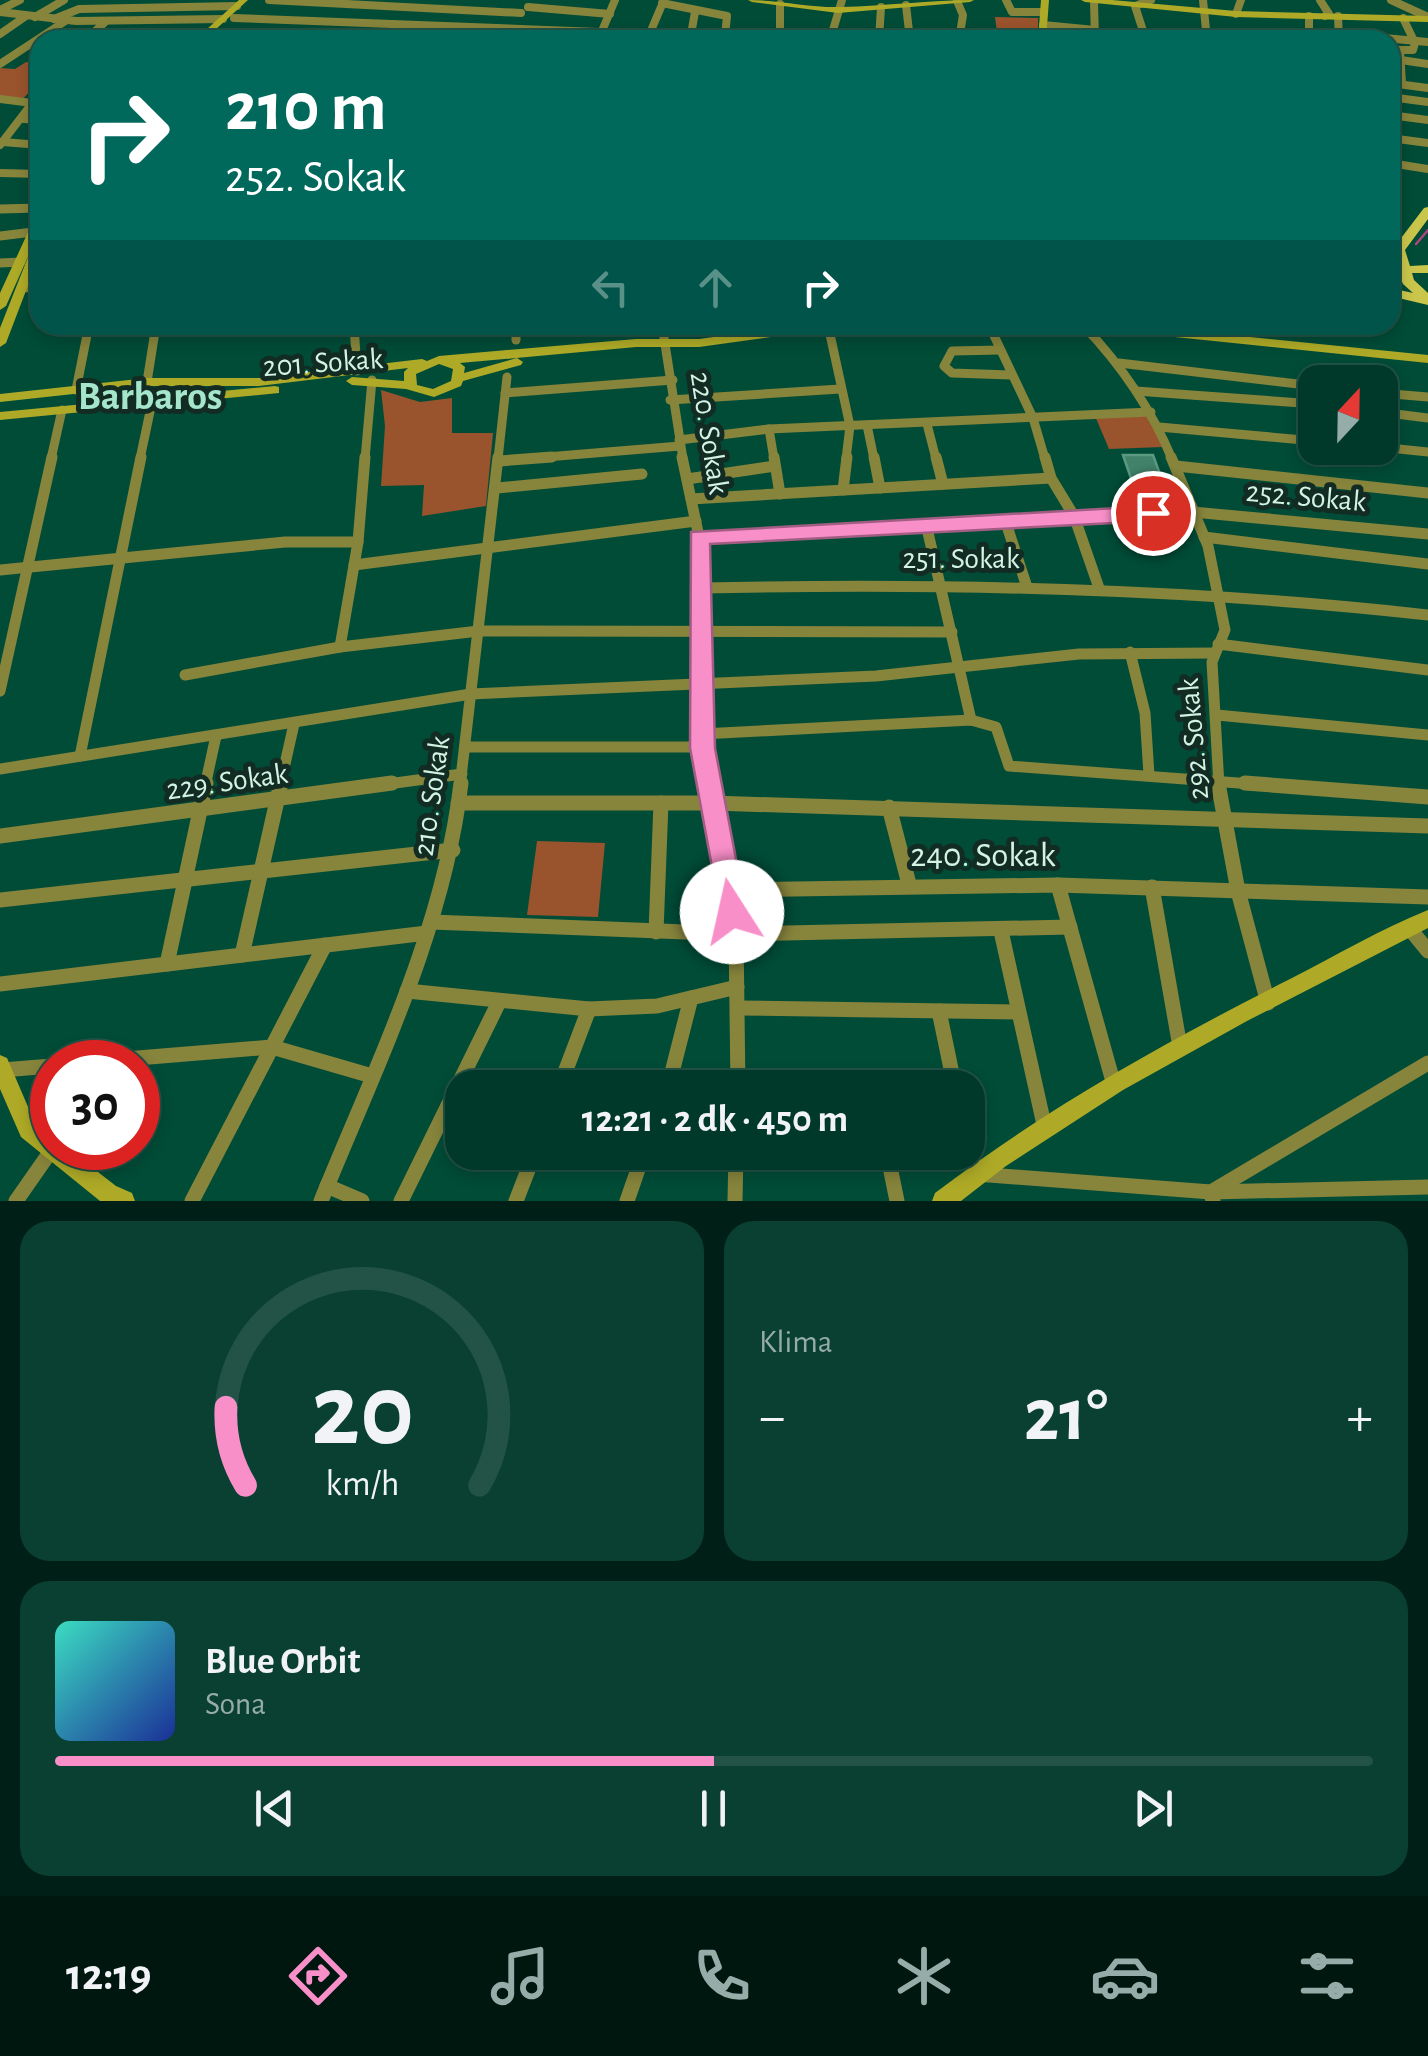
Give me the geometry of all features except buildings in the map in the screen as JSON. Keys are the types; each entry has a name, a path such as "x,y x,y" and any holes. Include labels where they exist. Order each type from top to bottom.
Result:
{"main road":[{"path":"1400,245 1428,211"},
{"path":"1400,270 1428,270"},
{"path":"1400,274 1428,301"},
{"path":"1400,294 1428,301"}],"street":[{"path":"0,11 20,0"},
{"path":"0,34 64,0"},
{"path":"124,21 144,0"},
{"path":"213,30 255,0"},
{"path":"269,0 420,8 433,4 521,13"},
{"path":"508,28 539,0"},
{"path":"602,30 616,0"},
{"path":"757,0 780,4 906,5 970,0"},
{"path":"958,0 964,15 961,30"},
{"path":"1006,0 1012,12 1044,12"},
{"path":"1043,30 1045,0"},
{"path":"1085,0 1201,12 1383,18 1428,8"},
{"path":"1134,6 1151,0"},
{"path":"1203,0 1205,30"},
{"path":"1236,14 1240,0"},
{"path":"1320,0 1329,14 1325,16"},
{"path":"1043,25 1096,30 1100,1"},
{"path":"1393,1 1405,13 1415,43 1413,50 1400,50 1402,84 1428,88"},
{"path":"1383,18 1400,12 1393,1"},
{"path":"651,30 663,2 695,12 728,16 726,30"},
{"path":"54,19 78,9 240,3"},
{"path":"219,30 240,3"},
{"path":"780,4 780,30"},
{"path":"833,30 840,5"},
{"path":"875,5 877,30"},
{"path":"906,5 909,30"},
{"path":"528,6 610,14"},
{"path":"1134,6 1142,30"},
{"path":"410,24 420,8"},
{"path":"0,11 106,22 229,18 571,30"},
{"path":"692,30 695,12"},
{"path":"1405,13 1428,18"},
{"path":"1309,16 1309,30"},
{"path":"1338,16 1339,30"},
{"path":"1362,17 1363,30"},
{"path":"52,30 67,20"},
{"path":"97,30 106,22"},
{"path":"620,25 639,30"},
{"path":"1400,40 1428,42"},
{"path":"0,64 30,44"},
{"path":"1401,60 1428,64"},
{"path":"1400,98 1428,102"},
{"path":"0,99 30,103"},
{"path":"1,143 30,107"},
{"path":"1400,116 1428,120"},
{"path":"24,119 30,119"},
{"path":"1400,139 1428,143"},
{"path":"1,143 30,145"},
{"path":"1400,164 1428,168"},
{"path":"0,174 30,174"},
{"path":"0,210 30,208"},
{"path":"0,236 30,236"},
{"path":"0,342 8,299 30,246"},
{"path":"8,299 30,250"},
{"path":"0,263 21,262"},
{"path":"76,390 86,335"},
{"path":"147,382 154,335"},
{"path":"355,335 357,371"},
{"path":"516,335 516,340"},
{"name":"220. Sokak","path":"664,335 673,380 670,400 699,537 702,741 736,934 738,1070"},
{"path":"665,344 756,335"},
{"path":"830,335 850,426 843,490"},
{"path":"993,335 1033,418 1050,478 1074,516 1099,588"},
{"name":"292. Sokak","path":"1092,335 1119,363 1159,426 1204,538 1220,594 1225,630 1217,648 1218,782 1238,891 1268,1004"},
{"path":"1192,335 1428,360"},
{"name":"201. Sokak","path":"0,398 147,382 260,382 443,360 665,344"},
{"name":"201. Sokak","path":"0,416 372,380 434,393 452,388 461,378 516,362 636,351 665,344"},
{"path":"1000,350 952,351 944,366 952,373 1011,375"},
{"path":"443,360 459,367 461,378"},
{"name":"201. Sokak","path":"410,385 410,372 422,363"},
{"path":"1119,363 1298,384"},
{"name":"210. Sokak","path":"324,1194 407,991 453,850 507,377"},
{"path":"340,647 358,542 372,380"},
{"path":"505,392 673,380"},
{"path":"670,400 840,389"},
{"path":"1136,391 1298,403"},
{"path":"1398,394 1428,398"},
{"path":"80,756 152,402"},
{"path":"0,691 62,410"},
{"path":"499,461 769,430 1151,412"},
{"path":"1398,414 1428,418"},
{"path":"927,424 943,484"},
{"path":"867,425 880,488"},
{"path":"1159,426 1298,439"},
{"path":"769,430 780,494"},
{"path":"1398,450 1428,452"},
{"path":"687,479 775,466"},
{"path":"1176,466 1428,492"},
{"path":"497,488 642,474"},
{"path":"692,499 1050,478"},
{"name":"252. Sokak","path":"699,537 1193,512 1428,534"},
{"path":"1005,520 1026,584"},
{"path":"354,565 696,522"},
{"path":"926,524 971,720"},
{"path":"1204,538 1428,564"},
{"path":"0,570 285,542 358,542"},
{"name":"251. Sokak","path":"702,588 940,582 1026,584 1220,594 1428,615"},
{"path":"184,676 340,647 479,631 952,632"},
{"path":"0,769 471,694 876,676 959,666 1217,648 1428,670"},
{"path":"1130,652 1144,712 1150,775"},
{"path":"1217,714 1428,735"},
{"path":"464,748 702,741 971,720 996,726 1009,766 1428,797"},
{"path":"242,955 294,724"},
{"path":"167,964 204,810 216,736"},
{"name":"229. Sokak","path":"0,836 462,774"},
{"path":"656,932 662,803"},
{"path":"458,804 889,807 1428,826"},
{"path":"889,807 909,884"},
{"path":"0,900 453,850"},
{"name":"240. Sokak","path":"728,890 909,884 1058,885 1428,897"},
{"path":"1058,885 1114,1085"},
{"path":"1152,888 1180,1048"},
{"path":"942,1201 976,1174 1114,1085 1419,924 1428,951"},
{"path":"0,984 325,945 429,928 736,934 1070,927"},
{"path":"1001,931 1044,1130"},
{"path":"192,1201 325,945"},
{"path":"407,991 589,1009 657,1006 737,987"},
{"path":"673,1070 691,998"},
{"path":"400,1201 499,1002"},
{"path":"738,1008 1017,1012"},
{"path":"566,1070 589,1009"},
{"path":"939,1011 951,1070"},
{"path":"160,1056 272,1047 372,1076"},
{"path":"1212,1196 1428,1064"},
{"path":"30,1067 1,1068 30,1131"},
{"path":"16,1201 38,1170"},
{"path":"78,1170 112,1199"},
{"path":"516,1201 527,1170"},
{"path":"626,1201 637,1170"},
{"path":"734,1201 735,1170"},
{"path":"891,1170 897,1201"},
{"path":"975,1170 976,1174"},
{"path":"976,1174 1212,1196 1428,1187"},
{"path":"324,1194 362,1201"}],"shaded area":[{"path":"995,17 1038,18 1038,30 997,30"},
{"path":"30,62 30,91 22,100 0,97 0,68 15,69"},
{"path":"381,390 420,402 452,398 452,433 493,433 486,506 422,516 424,485 381,486 385,426"},
{"path":"1148,414 1163,447 1109,449 1095,416"},
{"path":"537,841 605,843 598,917 527,915"}],"waterway":[{"path":"1416,244 1428,230"}],"district":[{"name":"Barbaros","path":"150,397"}],"route":[{"path":"732,912 703,748 699,537 1153,513"}]}
